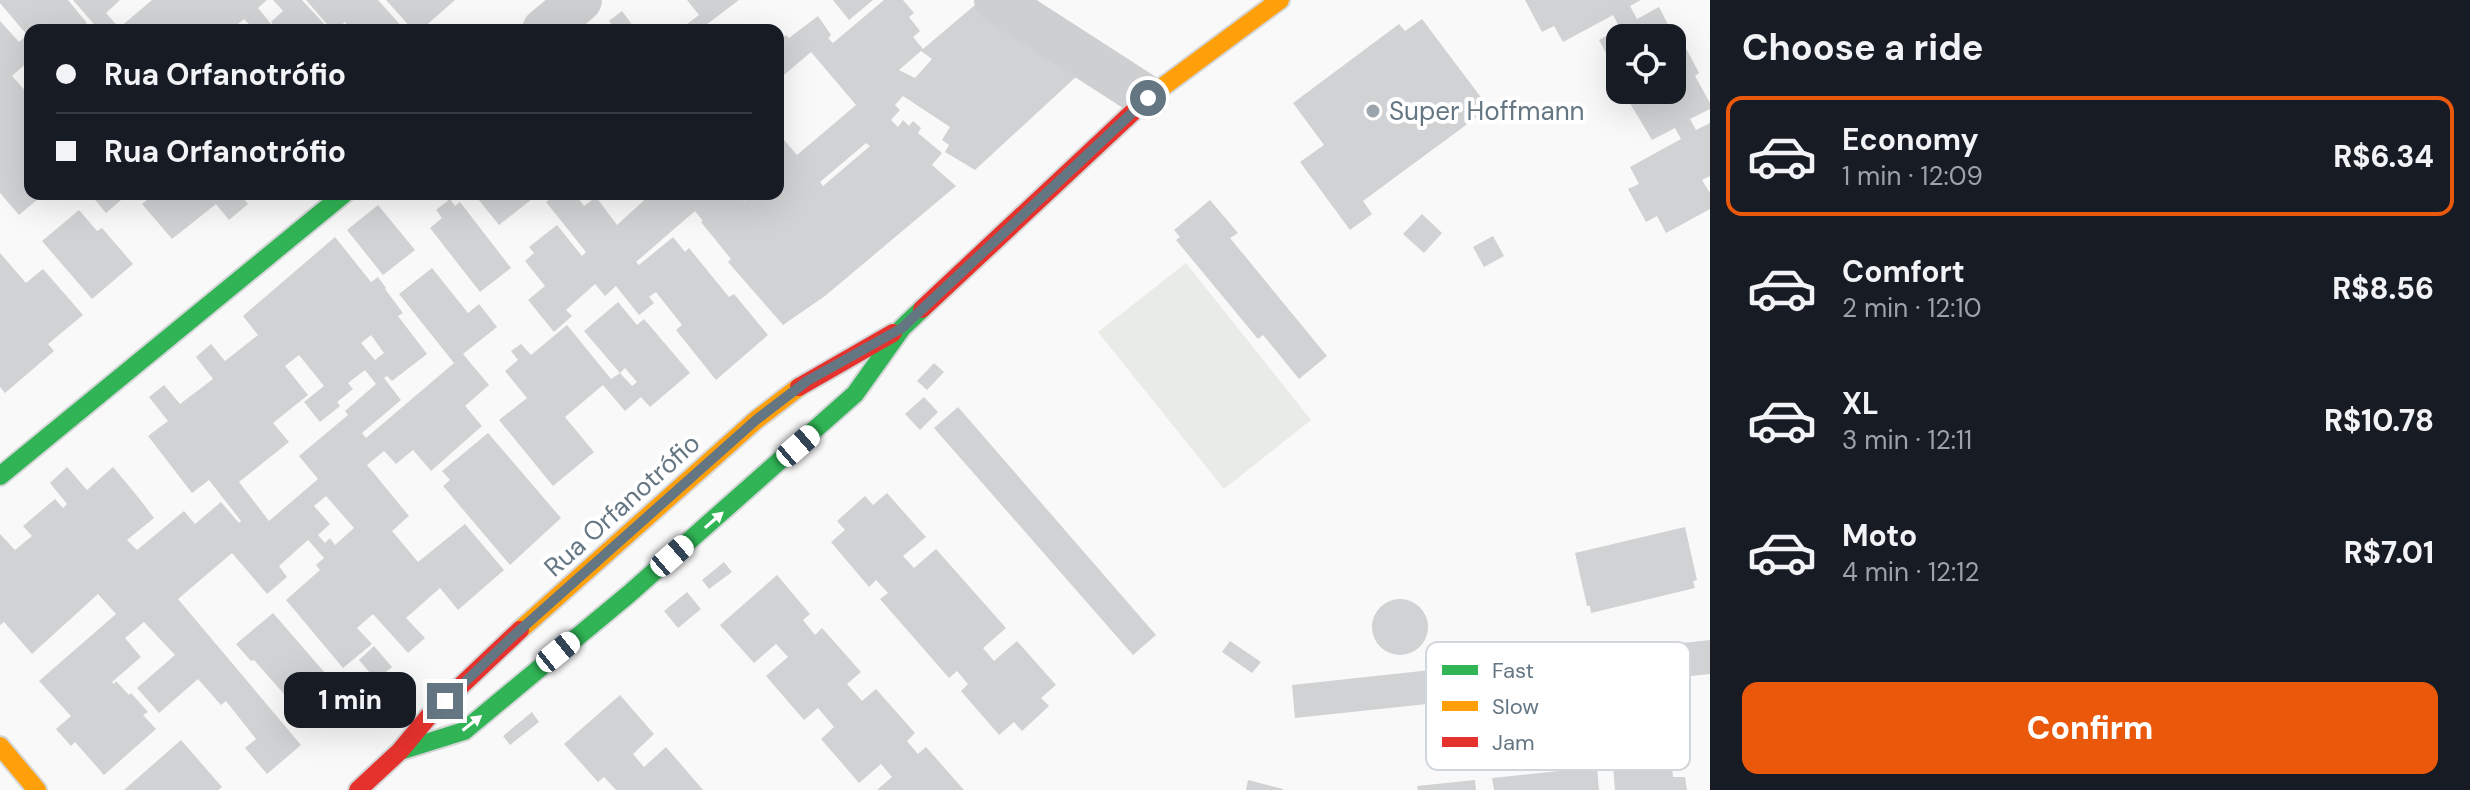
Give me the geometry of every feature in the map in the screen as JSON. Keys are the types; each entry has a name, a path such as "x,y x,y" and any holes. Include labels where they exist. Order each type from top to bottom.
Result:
{"street":[{"path":"551,24 580,0"},
{"path":"996,0 1148,98"},
{"name":"Rua Orfanotrófio","path":"400,751 464,731 629,594 855,394 902,328 1148,98 1280,0"},
{"path":"0,476 337,200"},
{"name":"Rua Orfanotrófio","path":"358,790 400,751 429,716 511,638 756,420 807,381 902,328"},
{"path":"0,746 37,790"}],"shaded area":[{"path":"1186,263 1311,420 1224,489 1098,332"}],"building":[{"path":"0,0 68,0 87,23 24,24 24,31"},
{"path":"73,0 120,0 106,13 116,24 94,24"},
{"path":"152,0 267,0 258,8 271,24 249,24 244,19 238,24 124,24"},
{"path":"273,0 302,0 324,24 273,24 271,22 283,11"},
{"path":"306,0 378,0 400,24 345,22 327,24"},
{"path":"386,0 455,0 428,24 408,24"},
{"path":"687,0 739,0 707,24 687,24 699,15"},
{"path":"833,0 873,0 849,20"},
{"path":"884,0 903,0 914,13 909,17 920,31 913,37 923,49 975,5 1063,62 1077,76 975,170 945,152 949,145 942,140 950,127 903,96 895,105 900,110 891,120 898,127 903,120 909,126 913,121 921,128 918,133 942,153 932,165 956,186 825,296 783,325 728,262 731,259 695,211 636,262 639,265 673,237 685,252 689,248 729,297 734,294 768,335 716,380 676,330 682,325 656,292 649,297 654,303 639,315 616,286 605,296 595,284 566,310 572,316 554,332 528,300 545,286 525,261 534,253 529,247 557,225 582,256 586,252 546,202 580,200 584,206 592,200 598,200 617,225 644,200 784,200 784,140 797,155 856,105 811,52 784,75 784,36 789,38 818,16 831,35 828,38 833,43","holes":["921,51 932,59 915,78 899,70","866,143 870,146 823,186 820,182"]},
{"path":"1525,0 1641,0 1630,6 1637,19 1659,7 1668,24 1618,24 1613,15 1563,42 1554,26 1542,32"},
{"path":"622,11 632,24 611,24 609,21"},
{"path":"1422,19 1489,108 1363,201 1372,214 1350,230 1300,162 1324,145 1293,103 1399,24 1405,31"},
{"path":"0,21 19,42 24,38 24,65 12,76 24,89 24,200 37,200 19,215 0,193"},
{"path":"1606,36 1606,53 1599,40"},
{"path":"1686,48 1699,73 1695,76 1710,103 1710,109 1690,119 1696,130 1710,123 1710,176 1702,180 1710,193 1710,209 1666,233 1657,216 1646,222 1628,189 1639,184 1630,167 1681,139 1675,128 1652,140 1630,104 1686,104"},
{"path":"95,200 121,200 106,213"},
{"path":"147,200 245,200 248,204 229,220 216,204 172,239 142,204"},
{"path":"449,200 455,206 460,202 511,268 480,292 430,228 442,218 436,210"},
{"path":"479,200 531,200 499,225"},
{"path":"1210,200 1238,233 1230,238 1327,356 1299,379 1263,335 1258,339 1176,240 1180,237 1174,230"},
{"path":"378,205 415,250 383,275 347,230"},
{"path":"79,210 97,231 102,228 133,264 92,299 42,241"},
{"path":"1422,214 1442,233 1424,253 1403,234"},
{"path":"1493,236 1504,256 1484,267 1473,247"},
{"path":"335,237 371,282 378,277 403,313 398,316 427,354 392,381 387,376 384,378 401,400 362,433 366,438 454,363 399,294 432,268 468,313 479,304 497,327 463,354 489,385 465,406 482,426 431,471 413,450 396,464 384,451 367,465 409,516 392,531 418,562 465,524 504,570 458,610 440,588 406,618 425,638 408,653 373,614 357,628 372,644 343,668 286,600 320,570 316,565 324,558 308,540 279,566 287,577 267,594 232,553 178,599 301,745 267,774 245,748 256,739 226,701 221,705 198,679 159,713 137,688 175,655 144,622 125,638 141,657 112,682 114,684 116,681 129,695 131,693 148,712 143,715 156,729 104,775 75,742 71,746 56,729 71,716 39,681 116,614 98,594 32,654 4,622 0,625 0,534 15,550 32,536 23,526 55,499 63,508 67,504 50,483 67,467 87,490 113,467 154,518 127,540 137,550 184,511 195,524 221,502 239,523 241,521 209,480 192,493 148,436 168,421 149,397 164,385 180,404 213,379 196,357 211,344 225,361 258,335 243,316","holes":["371,335 384,353 375,360 361,343","299,355 324,386 304,402 320,422 340,406 337,402 353,389 348,383 365,370 376,384 345,411 348,415 299,456 318,479 269,521 239,482 289,442 273,423 308,395 285,366","326,496 354,528 335,545 330,538 325,543 318,535 330,524 314,506"]},
{"path":"0,253 26,283 43,269 83,315 48,344 54,351 5,393 0,387"},
{"path":"618,302 637,325 644,319 690,373 650,407 641,397 625,411 603,385 565,417 594,452 553,486 499,420 527,398 505,371 518,360 511,351 521,344 531,355 567,325 611,379 620,373 584,331","holes":["625,368 637,382 632,386 620,373"]},
{"path":"934,363 944,372 927,390 917,381"},
{"path":"924,397 938,412 920,430 905,414"},
{"path":"958,407 1156,635 1133,655 934,428"},
{"path":"488,433 561,518 510,565 443,486 450,480 442,471"},
{"path":"887,493 926,537 903,556 914,568 936,549 1006,628 983,648 994,661 1017,641 1056,685 1041,698 1049,706 1022,731 1014,722 999,735 961,691 968,684 957,671 949,678 880,599 888,593 876,580 869,587 831,542 845,530 837,521 865,496 873,505"},
{"path":"1685,527 1697,580 1693,581 1695,588 1591,613 1575,553"},
{"path":"724,562 732,572 709,589 702,580"},
{"path":"777,575 810,614 803,620 815,635 822,628 861,672 847,684 862,701 876,689 915,733 907,741 918,754 926,747 964,790 877,790 892,777 881,764 859,783 821,739 834,727 818,708 804,720 766,676 788,657 776,644 754,663 720,625"},
{"path":"687,592 701,609 678,628 664,611"},
{"path":"1400,599 1420,607 1428,627 1420,647 1400,655 1380,647 1372,627 1380,607"},
{"path":"273,613 332,681 298,710 236,644"},
{"path":"1710,640 1710,674 1690,676 1690,642"},
{"path":"1230,641 1261,662 1252,673 1222,652"},
{"path":"374,646 392,667 376,680 359,660"},
{"path":"1426,671 1426,704 1295,718 1292,685"},
{"path":"620,695 654,734 633,754 644,767 666,747 703,790 616,790 604,777 598,782 564,744"},
{"path":"532,712 539,722 510,745 503,736"},
{"path":"181,740 222,787 218,790 124,790"},
{"path":"1597,770 1599,790 1494,790 1492,778"},
{"path":"1613,770 1672,770 1673,777 1685,777 1687,790 1615,790"},
{"path":"1248,780 1283,789 1283,790 1246,790"},
{"path":"1475,780 1476,790 1418,790 1417,786"}],"traffic: fast":[{"path":"0,476 337,200"},
{"path":"400,751 464,731 629,594 855,394 902,328 922,309"}],"traffic: slow":[{"path":"1149,97 1280,0"},
{"path":"520,630 756,420 799,387"},
{"path":"0,746 37,790"}],"traffic: jam":[{"path":"922,309 1149,97"},
{"path":"799,387 893,333"},
{"path":"358,790 400,751 429,716 520,630"}],"place":[{"name":"Super Hoffmann","path":"1373,111"}],"route":[{"path":"445,701 511,638 756,420 807,381 902,328 1148,98"}]}
